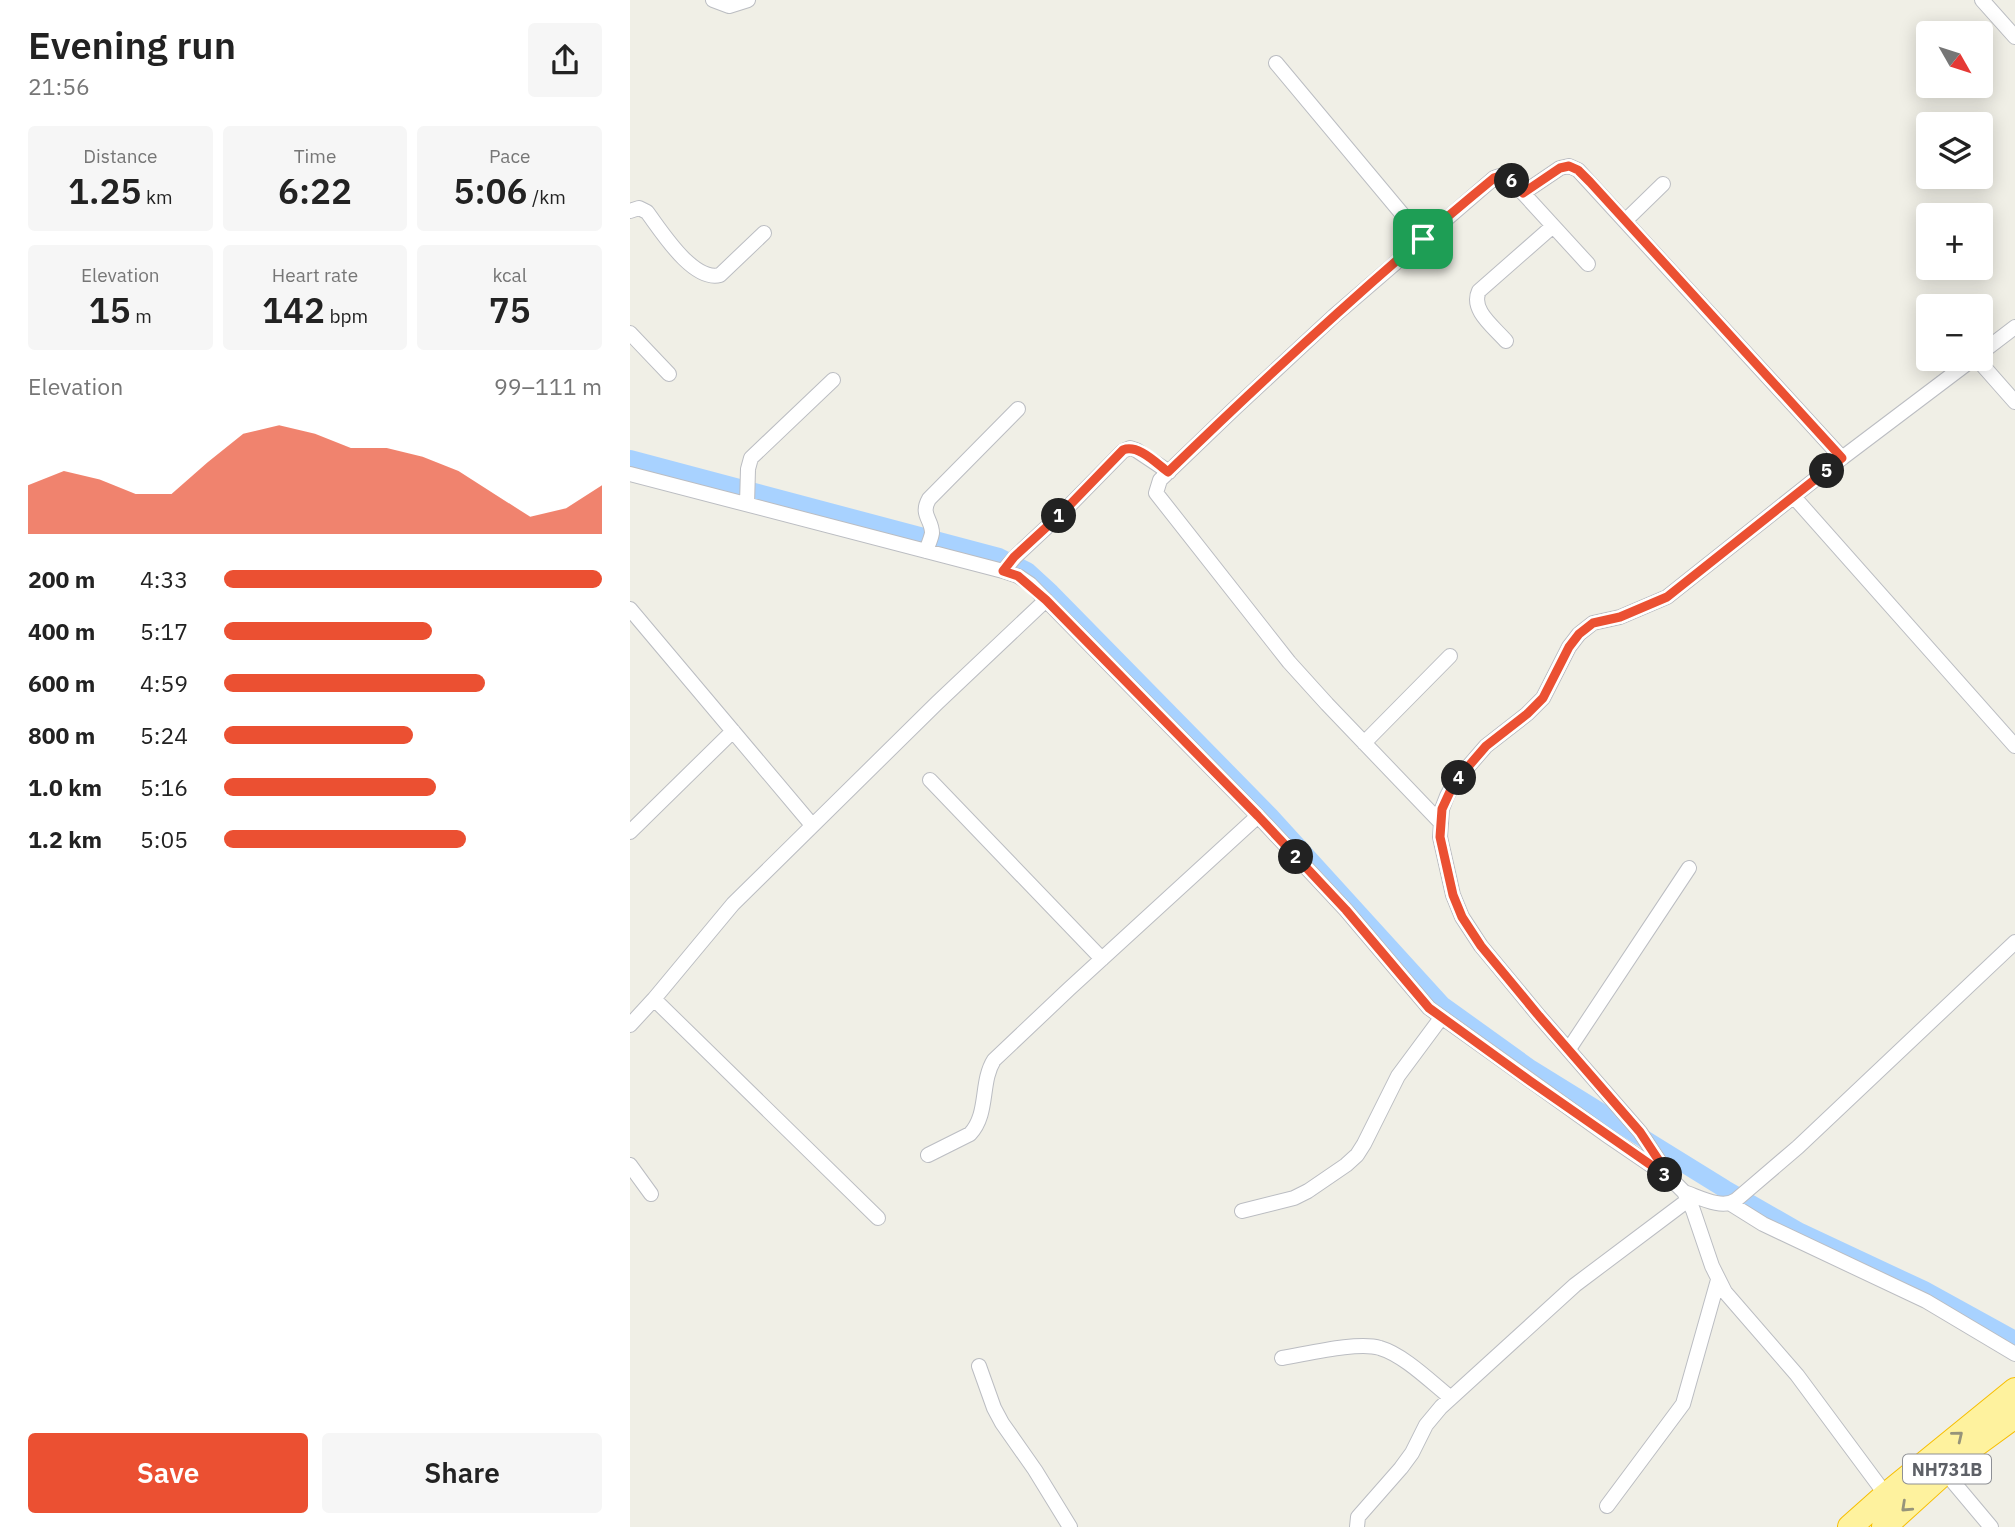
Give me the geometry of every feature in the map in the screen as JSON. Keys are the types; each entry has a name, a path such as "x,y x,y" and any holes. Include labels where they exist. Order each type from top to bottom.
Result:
{"highway":[{"path":"1850,1527 2015,1390"},
{"name":"NH731B","path":"1884,1527 1971,1448 2015,1416"}],"street":[{"path":"713,0 729,6 748,0"},
{"path":"1982,0 2015,37"},
{"path":"1276,62 1423,239"},
{"path":"1523,193 1560,168 1569,166 1578,170 1842,458"},
{"path":"1441,823 1289,662 1156,494 1160,480 1235,408 1334,316 1494,178 1507,176 1588,264"},
{"path":"1625,221 1662,184"},
{"path":"630,211 639,208 647,212 682,257 705,275 712,277 720,275 764,233"},
{"path":"1506,341 1477,308 1475,299 1479,291 1553,226"},
{"path":"1993,344 2015,327"},
{"path":"633,341 670,374"},
{"path":"1886,1495 1797,1375 1725,1292 1686,1196 1671,1179 1640,1132 1481,946 1462,917 1453,895 1440,837 1442,809 1454,783 1486,746 1543,698 1569,647 1579,634 1593,623 1620,617 1667,597 1842,458 1959,371"},
{"path":"1986,371 2015,402"},
{"path":"747,494 748,463 751,458 833,380"},
{"path":"929,543 931,529 925,513 929,499 1018,409"},
{"path":"1008,565 1123,450 1136,450 1168,472"},
{"path":"630,474 747,494 1008,565 1046,600 1258,816 1346,910 1429,1008 1671,1179"},
{"path":"1794,497 2015,746"},
{"path":"630,1025 733,904 1046,600"},
{"path":"632,615 812,825"},
{"path":"1364,743 1450,656"},
{"path":"630,832 733,731"},
{"path":"930,780 1102,959"},
{"path":"929,1155 975,1129 988,1073 994,1060 1258,816"},
{"path":"1569,1049 1689,867"},
{"path":"1686,1196 1724,1204 1737,1199 1798,1147 2015,942"},
{"path":"654,999 878,1218"},
{"path":"1242,1211 1294,1198 1308,1191 1357,1155 1398,1076 1441,1018"},
{"path":"630,1165 651,1194"},
{"path":"1357,1527 1358,1517 1401,1468 1433,1416 1575,1285 1686,1196"},
{"path":"1737,1199 1763,1224 1926,1301 2015,1354"},
{"path":"1608,1506 1683,1404 1718,1280"},
{"path":"1282,1358 1366,1345 1381,1348 1396,1355 1451,1398"},
{"path":"979,1366 1002,1423 1070,1527"},
{"path":"1944,1471 1991,1527"}],"waterway":[{"path":"630,459 999,557 1027,571 1270,816 1442,1005 1531,1069 1725,1189 1800,1232 1924,1290 2015,1340"}],"route":[{"path":"1569,166 1578,170 1842,458 1667,597 1620,617 1593,623 1579,634 1569,647 1543,698 1486,746 1454,783 1442,809 1440,837 1453,895 1462,917 1481,946 1640,1132 1671,1179 1429,1008 1346,910 1258,816 1030,584 1003,571 1123,450 1136,450 1168,472 1334,316 1423,239 1494,178 1507,176 1523,193 1560,168 1569,166"}]}
